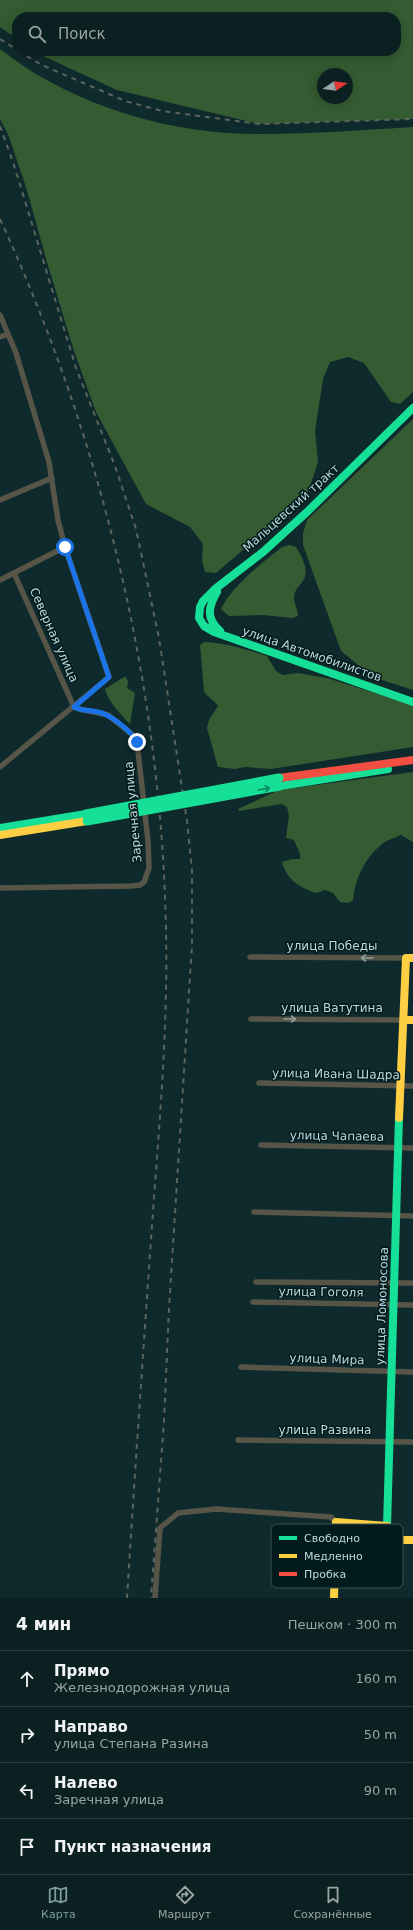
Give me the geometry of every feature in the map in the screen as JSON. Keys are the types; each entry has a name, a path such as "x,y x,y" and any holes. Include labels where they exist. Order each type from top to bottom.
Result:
{"main road":[{"name":"Мальцевский тракт","path":"206,623 210,599 225,581 308,511 413,408"},
{"name":"улица Автомобилистов","path":"206,623 212,624 229,637 413,702"},
{"path":"0,835 87,817 280,782 413,760"},
{"path":"280,782 413,766"},
{"path":"0,828 87,817"},
{"name":"улица Ломоносова","path":"388,1524 400,1086 408,1020 410,958"},
{"path":"336,1522 362,1524"},
{"path":"334,1588 334,1598"}],"street":[{"path":"0,315 16,353 49,462 58,520 65,547 109,677 0,767"},
{"path":"0,337 8,334"},
{"path":"0,500 52,478"},
{"path":"0,580 65,547"},
{"name":"Северная улица","path":"14,572 74,707"},
{"name":"Заречная улица","path":"0,888 131,886 140,885 147,877 149,868 148,841 137,742 133,735 108,715 74,707"},
{"name":"улица Победы","path":"250,957 410,958"},
{"name":"улица Ватутина","path":"251,1019 408,1020"},
{"name":"улица Ивана Шадра","path":"259,1084 413,1086"},
{"name":"улица Чапаева","path":"261,1145 413,1148"},
{"path":"254,1212 413,1216"},
{"name":"улица Гоголя","path":"256,1282 413,1283"},
{"name":"улица Гоголя","path":"253,1302 413,1304"},
{"name":"улица Мира","path":"241,1367 413,1372"},
{"name":"улица Развина","path":"238,1440 413,1442"},
{"path":"155,1598 160,1528 178,1513 216,1509 331,1517 336,1522"}],"green space":[{"path":"0,0 413,0 413,119 259,124 117,90 43,56 401,56 401,12 12,12 12,35 0,27"},
{"path":"0,49 32,72 68,91 121,112 177,126 205,131 261,134 318,133 413,127 413,392 400,404 391,402 364,363 348,357 330,362 323,379 315,431 318,462 307,495 216,573 205,572 202,560 203,544 190,527 146,504 96,412 74,351 26,187 8,134 0,119"},
{"path":"413,419 413,690 373,677 341,651 303,545 303,533 307,520"},
{"path":"289,545 296,547 304,562 306,570 304,579 294,595 298,616 292,618 263,615 229,616 221,609 232,592 248,575 282,547"},
{"path":"204,642 236,647 267,656 276,671 283,675 298,673 327,678 413,705 413,747 271,769 245,767 235,769 218,767 207,728 209,720 218,706 204,691 200,645"},
{"path":"126,677 128,682 127,688 135,693 130,724 112,703 105,689"},
{"path":"413,772 413,842 401,835 383,843 365,863 361,870 353,900 349,903 340,902 333,893 325,890 316,893 304,888 294,882 287,874 282,862 292,859 300,859 300,854 294,840 286,838 289,816 287,807 281,804 239,811 238,809 279,790"}],"railway":[{"path":"0,39 12,47"},
{"path":"27,56 42,65 125,101 162,111 259,124 413,119"},
{"path":"0,126 14,165 76,368 115,466 136,529 159,638 187,821 192,871 192,945 169,1308 164,1421 151,1598"},
{"path":"0,219 36,303 68,389 96,477 119,566 138,656 152,746 162,838 166,929 165,1035 127,1598"}],"traffic: fast":[{"path":"413,408 307,512 263,552 215,589 203,601 200,607 199,618 204,626 214,632 413,702"},
{"path":"217,592 210,608 210,613 212,622 220,631"},
{"path":"280,786 388,769"},
{"path":"86,814 279,778"},
{"path":"87,821 280,786"},
{"path":"0,828 86,814"},
{"path":"387,1524 399,1118"}],"traffic: slow":[{"path":"0,835 87,821"},
{"path":"399,1118 406,958 413,958"},
{"path":"404,1020 413,1020"},
{"path":"336,1524 336,1522 362,1524"},
{"path":"403,1540 413,1540"},
{"path":"334,1588 334,1598"}],"traffic: jam":[{"path":"279,778 413,760"}],"route":[{"path":"65,547 109,677 74,707 99,712 114,718 121,726 133,735 137,742"}]}
